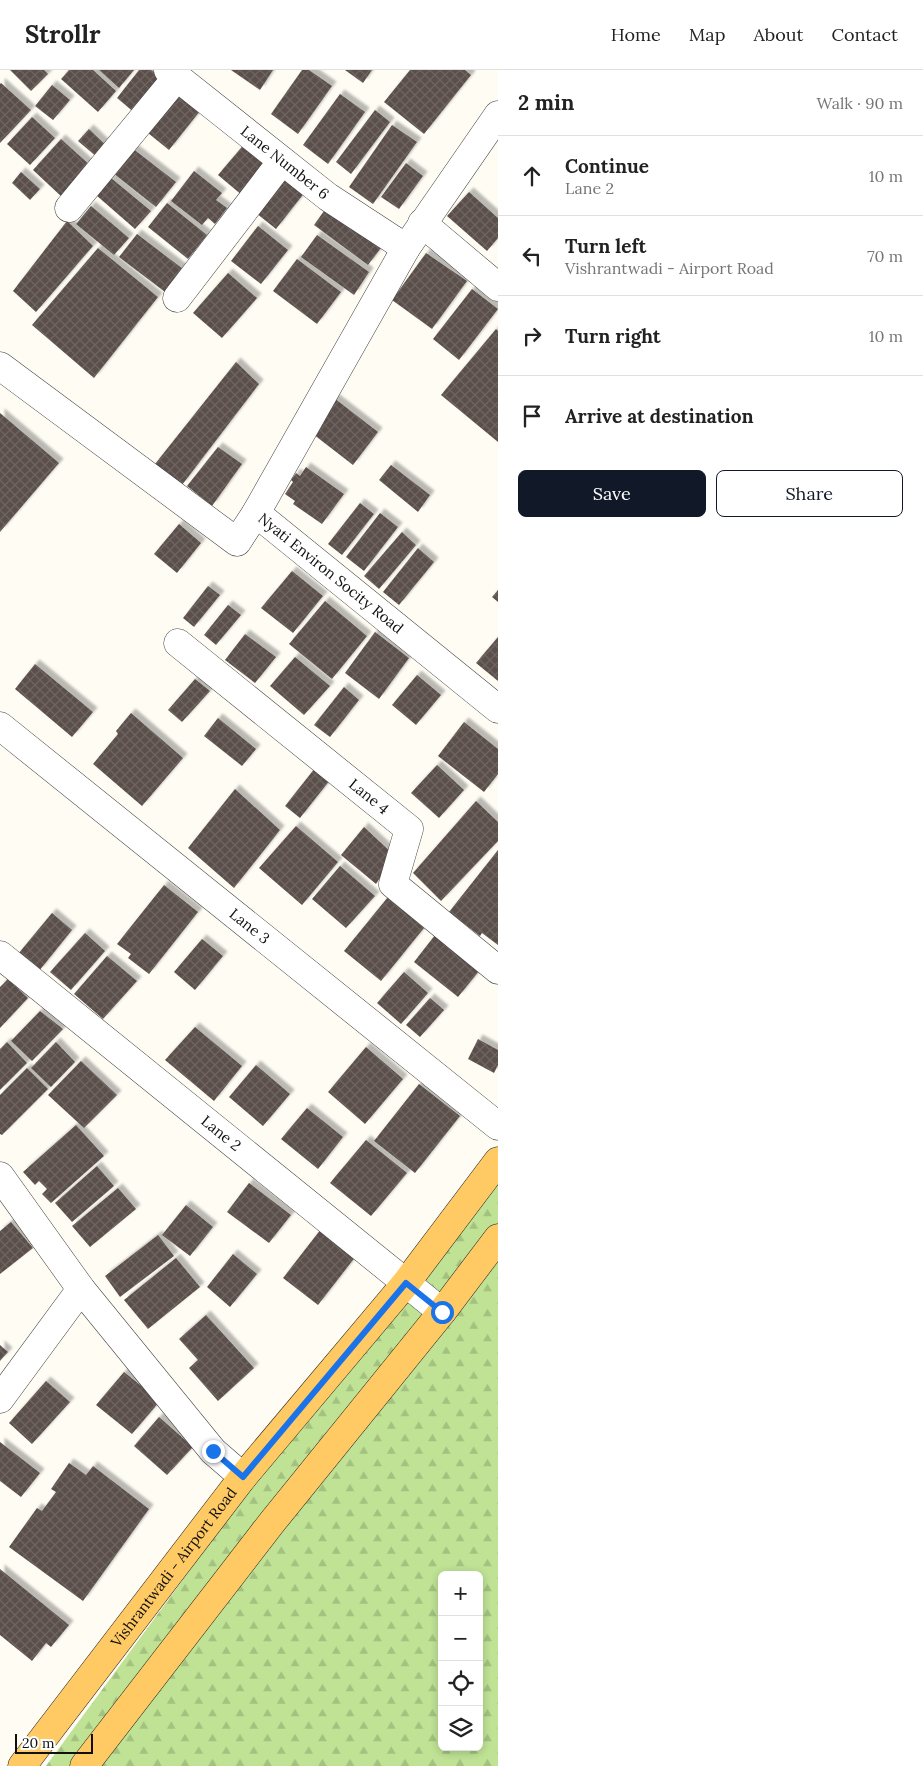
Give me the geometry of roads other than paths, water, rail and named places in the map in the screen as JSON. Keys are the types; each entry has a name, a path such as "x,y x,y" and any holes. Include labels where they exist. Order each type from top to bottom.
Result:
{"main road":[{"name":"Vishrantwadi - Airport Road","path":"22,1766 243,1477 406,1283 498,1160"},
{"path":"84,1766 320,1462 442,1312 498,1238"}],"street":[{"name":"Lane Number 6","path":"172,74 328,196 406,248"},
{"path":"68,208 172,74"},
{"path":"256,513 406,248 498,115"},
{"path":"177,298 282,161"},
{"path":"422,223 498,287"},
{"name":"Nyati Environ Socity Road","path":"0,366 237,542 256,513 498,709"},
{"name":"Lane 4","path":"178,643 409,829 393,884 498,970"},
{"name":"Lane 3","path":"0,726 498,1126"},
{"name":"Lane 2","path":"0,955 442,1312"},
{"path":"0,1176 81,1289 213,1451 243,1477"},
{"path":"0,1398 81,1289"}]}
